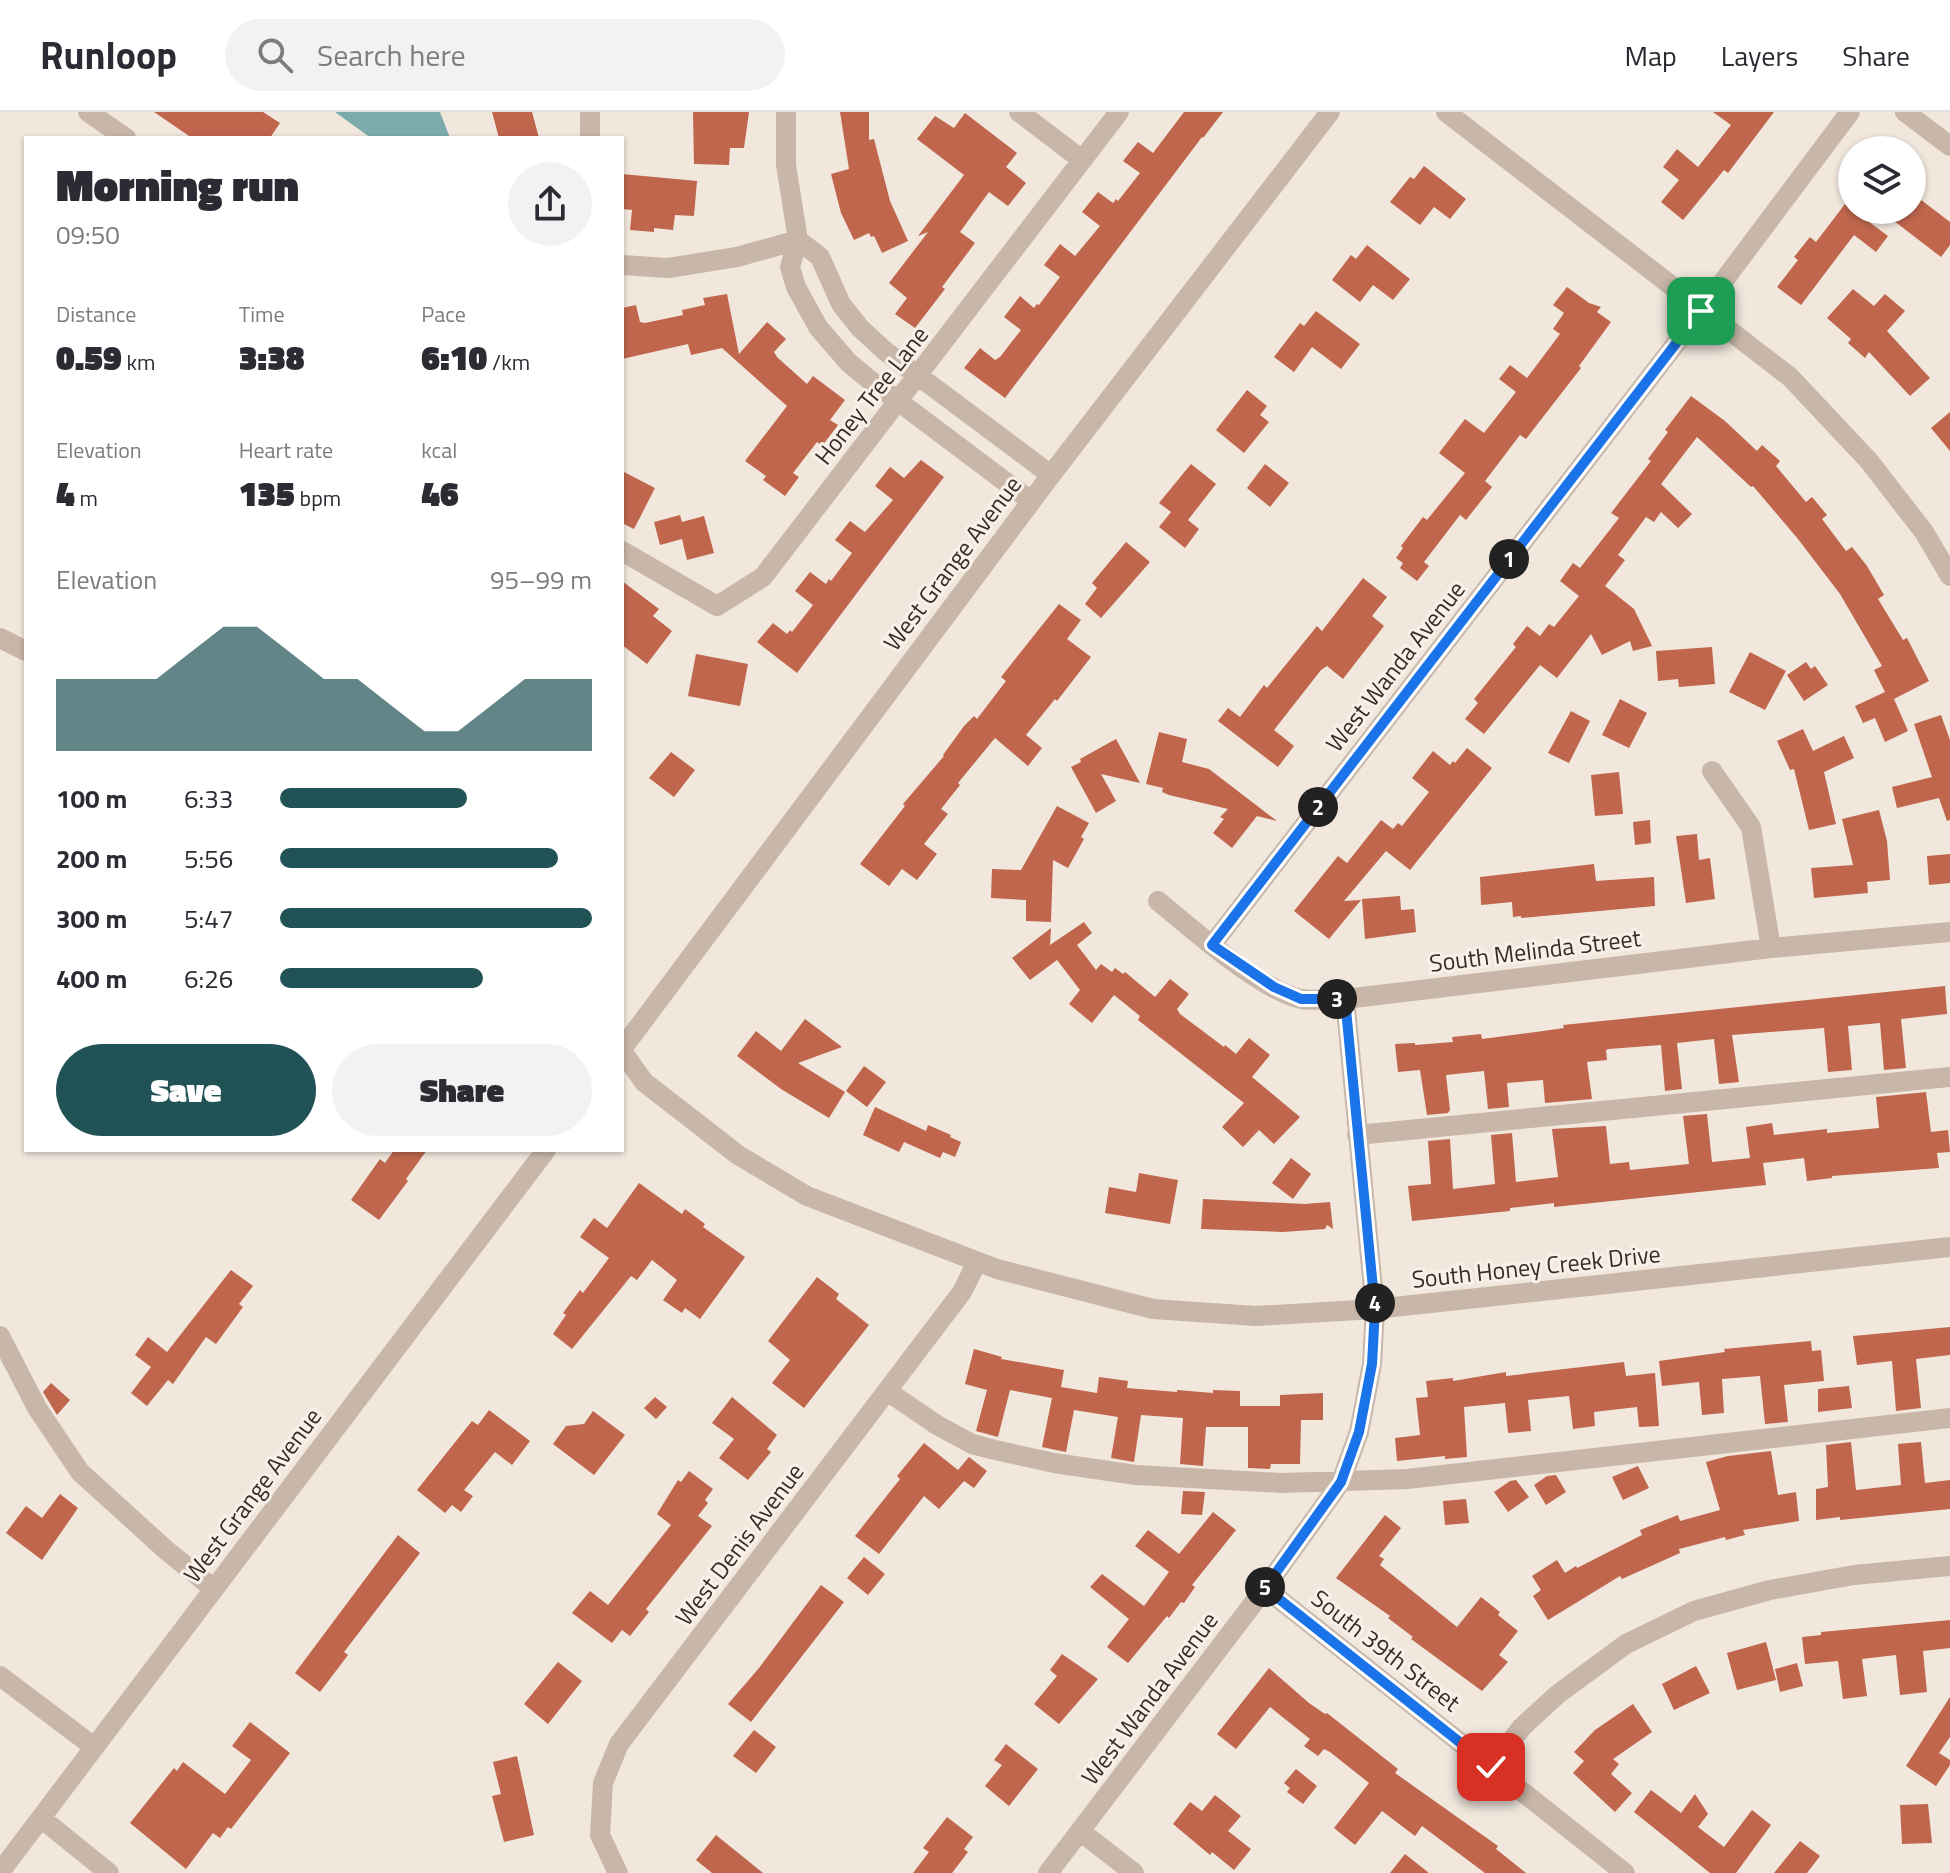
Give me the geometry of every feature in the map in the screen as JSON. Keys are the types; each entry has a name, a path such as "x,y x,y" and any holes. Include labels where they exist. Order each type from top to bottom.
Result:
{"street":[{"path":"88,112 123,136"},
{"path":"590,112 590,136"},
{"path":"786,112 786,165 798,240 790,267 796,287 818,327 848,362 1031,501"},
{"path":"1019,112 1082,160"},
{"name":"West Grange Avenue","path":"624,1047 1031,501 1330,112"},
{"path":"1446,112 1790,377 1869,461 1924,532 1950,576"},
{"name":"West Wanda Avenue","path":"1212,945 1701,311 1850,112"},
{"path":"1905,112 1950,146"},
{"name":"Honey Tree Lane","path":"624,552 717,606 763,577 1082,160 1108,116"},
{"path":"624,265 668,268 737,257 798,240"},
{"path":"798,240 820,257 841,304 860,328 885,351 1051,475"},
{"path":"0,638 24,650"},
{"path":"1712,771 1751,827 1771,948"},
{"name":"South Melinda Street","path":"1158,901 1212,945 1274,987 1301,999 1345,999 1771,948 1950,932"},
{"name":"West Wanda Avenue","path":"1048,1873 1265,1588 1341,1482 1359,1432 1372,1364 1375,1309 1345,999"},
{"name":"South Honey Creek Drive","path":"624,1053 644,1082 738,1155 807,1196 977,1262 1153,1309 1256,1316 1375,1309 1950,1247"},
{"path":"1357,1135 1950,1077"},
{"name":"West Grange Avenue","path":"0,1872 544,1152"},
{"name":"West Denis Avenue","path":"618,1873 600,1835 603,1783 619,1744 962,1292 977,1262"},
{"path":"0,1336 37,1408 80,1472 214,1589"},
{"path":"887,1391 972,1444 1054,1463 1136,1475 1282,1483 1422,1477 1950,1418"},
{"path":"1491,1767 1522,1727 1558,1694 1626,1644 1694,1611 1770,1590 1854,1575 1950,1566"},
{"name":"South 39th Street","path":"1265,1588 1625,1873"},
{"path":"0,1676 94,1747"},
{"path":"41,1818 109,1873"},
{"path":"1080,1831 1134,1873"}],"water":[{"path":"335,112 440,112 449,136 368,136"}],"building":[{"path":"154,112 263,112 280,123 271,136 189,136"},
{"path":"492,112 532,112 538,136 498,136"},
{"path":"693,112 749,112 744,148 730,148 729,165 694,164"},
{"path":"840,112 869,112 869,140 874,139 890,201 908,241 882,253 874,236 871,237 869,233 854,240 841,213 831,174 849,169"},
{"path":"1184,112 1223,112 1005,398 964,368 980,348 995,360 1000,357 1021,330 1004,317 1020,296 1034,308 1039,305 1060,277 1044,265 1060,244 1075,256 1100,226 1082,212 1098,192 1113,203 1116,199 1118,201 1140,173 1123,161 1138,142 1153,153"},
{"path":"1713,112 1774,112 1728,173 1724,170 1683,220 1661,202 1679,180 1663,167 1677,149 1698,167 1731,125"},
{"path":"965,113 1017,153 1006,167 1026,183 1008,206 989,192 960,232 975,243 915,328 895,314 907,298 889,283 928,232 918,236 964,175 917,139 935,116 954,128"},
{"path":"1424,166 1466,199 1450,219 1434,207 1420,225 1390,202 1410,177 1414,179"},
{"path":"624,174 697,181 694,216 675,215 673,230 630,230 632,210 624,209"},
{"path":"1926,204 1950,222 1950,245 1941,257 1898,224 1926,224"},
{"path":"1838,213 1838,224 1872,224 1888,236 1876,252 1854,235 1801,305 1777,287 1798,260 1794,257 1810,237 1816,242"},
{"path":"1367,245 1410,279 1393,300 1373,285 1360,302 1332,280 1351,255 1356,259"},
{"path":"1567,287 1589,303 1601,307 1597,312 1611,322 1579,366 1581,368 1526,439 1520,435 1485,481 1492,487 1466,520 1460,515 1424,562 1429,566 1417,581 1400,568 1403,563 1396,558 1403,548 1401,546 1423,517 1427,520 1465,473 1439,453 1465,419 1484,433 1516,392 1499,379 1510,365 1527,378 1560,334 1553,329 1564,313 1553,305"},
{"path":"1853,289 1874,306 1885,294 1905,311 1887,331 1930,378 1910,396 1869,352 1865,358 1848,343 1851,339 1827,318"},
{"path":"727,294 739,354 767,322 786,339 774,352 777,357 807,384 813,376 845,400 830,420 838,425 822,446 817,442 793,473 799,477 785,496 763,480 766,476 745,461 787,406 722,348 691,355 688,344 624,359 624,308 636,305 640,322 645,323 683,315 682,310 705,305 703,298"},
{"path":"1316,311 1360,344 1341,369 1312,347 1294,372 1274,357 1300,323 1304,326"},
{"path":"1247,390 1267,406 1260,415 1269,422 1244,453 1216,430"},
{"path":"1691,396 1725,421 1757,451 1762,445 1780,461 1776,466 1806,502 1812,497 1827,515 1822,519 1846,551 1852,547 1867,566 1884,595 1878,599 1903,640 1907,638 1929,681 1894,699 1908,731 1885,742 1875,718 1863,723 1855,706 1885,692 1874,670 1882,666 1840,594 1798,539 1753,486 1697,437 1661,484 1692,514 1678,528 1661,512 1654,522 1646,517 1618,555 1625,560 1605,586 1634,609 1652,646 1633,651 1630,641 1602,655 1591,634 1557,678 1540,665 1484,734 1465,719 1478,703 1474,699 1516,647 1513,644 1527,626 1540,636 1549,624 1554,627 1579,596 1560,581 1573,563 1580,568 1619,518 1611,513 1651,461 1648,459 1668,432 1665,430"},
{"path":"1950,412 1950,451 1931,428"},
{"path":"921,460 944,477 797,673 757,642 773,623 787,634 790,630 792,632 813,605 795,591 810,572 826,584 829,579 831,581 852,553 835,540 850,521 865,532 893,500 875,486 890,467 904,478"},
{"path":"1191,464 1216,484 1188,520 1199,529 1185,548 1159,527 1171,512 1159,503"},
{"path":"1265,464 1289,483 1270,507 1247,488"},
{"path":"624,472 655,488 634,529 624,524"},
{"path":"680,515 682,522 704,516 714,553 687,560 682,539 660,545 654,522"},
{"path":"1126,542 1150,562 1101,618 1085,604 1097,588 1092,583"},
{"path":"1363,578 1387,597 1372,616 1384,626 1343,679 1327,666 1321,670 1274,730 1294,746 1278,767 1218,721 1228,708 1240,717 1317,626 1322,631"},
{"path":"624,583 659,609 653,616 672,631 647,664 624,647"},
{"path":"1059,604 1081,620 1067,639 1091,657 1026,735 1042,748 1028,766 995,738 941,809 948,814 924,844 937,854 917,880 902,869 889,886 860,864 964,726 974,716 977,719 1006,681 1001,677"},
{"path":"1712,647 1715,684 1679,687 1678,679 1658,681 1656,651"},
{"path":"1750,652 1786,671 1765,710 1729,692"},
{"path":"696,654 748,664 740,706 688,696"},
{"path":"1806,662 1811,669 1815,666 1828,685 1804,701 1787,675"},
{"path":"1620,699 1647,713 1629,748 1602,735"},
{"path":"1571,711 1590,721 1569,763 1548,753"},
{"path":"1941,715 1950,740 1950,820 1947,821 1939,798 1897,808 1892,787 1932,777 1914,724"},
{"path":"1803,729 1813,751 1844,736 1854,758 1824,772 1836,824 1809,830 1794,769 1790,770 1777,741"},
{"path":"1159,732 1187,739 1182,762 1209,769 1277,821 1257,816 1232,848 1213,833 1224,819 1220,817 1228,809 1169,795 1162,792 1163,788 1146,784"},
{"path":"1116,739 1140,783 1101,774 1116,801 1096,813 1071,767"},
{"path":"1467,748 1492,768 1410,870 1386,851 1344,901 1361,900 1329,939 1294,911 1338,856 1347,863 1381,820 1393,829 1398,823 1402,826 1429,792 1412,778 1433,751 1450,765"},
{"path":"671,752 695,770 674,797 649,778"},
{"path":"1619,772 1623,814 1595,816 1591,775"},
{"path":"1057,806 1089,823 1068,868 1053,860 1051,922 1026,921 1026,900 991,898 992,869 1021,870"},
{"path":"1879,810 1887,841 1890,880 1867,882 1868,893 1814,898 1811,868 1853,865 1842,819"},
{"path":"1650,820 1651,843 1635,845 1633,822"},
{"path":"1697,834 1699,860 1710,858 1715,899 1686,903 1676,836"},
{"path":"1950,854 1950,883 1929,885 1927,856"},
{"path":"1594,864 1596,881 1654,877 1655,906 1521,918 1513,917 1512,902 1481,905 1480,877"},
{"path":"1400,896 1401,910 1414,909 1416,932 1365,939 1362,899"},
{"path":"1084,922 1092,933 1077,945 1096,970 1101,964 1112,972 1115,968 1123,974 1125,972 1155,997 1170,979 1189,994 1177,1009 1180,1014 1236,1054 1249,1038 1270,1055 1252,1077 1300,1117 1274,1144 1259,1130 1243,1147 1222,1127 1244,1103 1138,1020 1140,1016 1114,995 1092,1023 1069,1004 1080,990 1057,960 1030,980 1012,958 1051,928 1050,945"},
{"path":"1945,986 1947,1014 1901,1019 1906,1068 1884,1070 1880,1023 1848,1026 1852,1070 1828,1072 1824,1028 1732,1035 1739,1082 1719,1084 1714,1039 1677,1043 1682,1089 1665,1091 1661,1045 1609,1049 1606,1050 1607,1060 1587,1062 1592,1099 1545,1103 1543,1080 1507,1083 1509,1107 1488,1109 1484,1071 1446,1075 1450,1110 1448,1113 1427,1115 1420,1070 1398,1072 1395,1044 1453,1042 1452,1037 1481,1034 1482,1039 1564,1028 1563,1025"},
{"path":"805,1019 842,1047 798,1063 845,1092 829,1118 781,1089 737,1056 756,1031 781,1051"},
{"path":"864,1066 886,1082 867,1107 846,1091"},
{"path":"1926,1092 1931,1132 1948,1130 1950,1152 1937,1153 1939,1168 1832,1176 1807,1181 1804,1158 1763,1163 1766,1185 1554,1207 1554,1203 1510,1208 1510,1211 1412,1221 1408,1186 1431,1184 1428,1141 1450,1139 1453,1189 1495,1184 1491,1135 1512,1133 1516,1182 1558,1177 1552,1129 1606,1126 1610,1164 1629,1162 1630,1170 1689,1164 1683,1116 1707,1114 1712,1162 1750,1158 1746,1127 1772,1123 1774,1135 1827,1129 1827,1133 1879,1128 1876,1097"},
{"path":"875,1107 926,1131 928,1125 951,1135 961,1142 955,1157 943,1152 940,1158 904,1142 899,1152 863,1135"},
{"path":"393,1152 426,1152 379,1220 351,1200 380,1159 385,1163"},
{"path":"1291,1158 1311,1174 1293,1199 1272,1183"},
{"path":"1139,1173 1178,1180 1170,1224 1105,1213 1109,1187 1136,1192"},
{"path":"639,1183 682,1214 685,1209 705,1224 703,1227 745,1257 700,1319 685,1308 682,1313 663,1300 677,1280 652,1260 637,1280 631,1276 572,1349 553,1334 566,1315 563,1313 580,1290 583,1293 609,1258 580,1237 594,1218 607,1228"},
{"path":"1203,1199 1305,1204 1330,1202 1333,1229 1327,1225 1325,1229 1283,1232 1201,1229"},
{"path":"231,1270 253,1286 239,1304 243,1307 216,1344 206,1337 173,1384 168,1380 147,1406 131,1393 151,1367 135,1355 148,1337 167,1352"},
{"path":"817,1277 839,1294 836,1299 869,1325 804,1408 772,1383 790,1360 768,1341"},
{"path":"1950,1327 1950,1355 1916,1359 1921,1408 1896,1411 1892,1361 1857,1365 1853,1336"},
{"path":"1811,1341 1812,1351 1821,1350 1824,1381 1784,1385 1788,1422 1765,1424 1760,1376 1722,1379 1724,1413 1702,1415 1699,1382 1662,1386 1659,1361 1725,1352 1724,1349"},
{"path":"974,1349 1001,1359 1064,1370 1061,1387 1097,1393 1099,1377 1128,1381 1127,1388 1213,1393 1213,1390 1240,1391 1240,1406 1280,1406 1280,1395 1323,1393 1323,1420 1301,1420 1300,1464 1271,1464 1270,1469 1248,1468 1248,1427 1206,1427 1203,1466 1180,1464 1183,1418 1141,1415 1134,1462 1111,1458 1118,1417 1074,1410 1066,1452 1056,1450 1042,1447 1052,1398 1010,1390 998,1437 976,1431 987,1390 965,1384"},
{"path":"1624,1362 1626,1376 1655,1373 1659,1426 1639,1427 1637,1407 1594,1412 1595,1426 1573,1429 1569,1396 1528,1400 1531,1431 1508,1433 1505,1403 1464,1407 1467,1457 1397,1461 1395,1438 1420,1435 1416,1398 1428,1397 1426,1381 1453,1378 1453,1381 1506,1372 1506,1376"},
{"path":"51,1383 70,1400 57,1415 43,1392"},
{"path":"1849,1386 1852,1408 1818,1412 1818,1389"},
{"path":"655,1397 667,1407 656,1419 644,1408"},
{"path":"732,1397 777,1435 767,1449 771,1452 748,1480 719,1458 734,1439 712,1423"},
{"path":"489,1410 530,1441 512,1465 495,1452 464,1490 473,1496 461,1512 452,1505 445,1513 417,1490 472,1421 478,1425"},
{"path":"593,1411 625,1435 594,1475 553,1444 566,1426 584,1424"},
{"path":"1851,1442 1856,1490 1901,1485 1898,1444 1921,1442 1925,1483 1950,1480 1950,1509 1816,1520 1816,1489 1828,1487 1826,1445"},
{"path":"924,1443 958,1470 969,1457 987,1471 974,1488 964,1481 939,1509 924,1496 879,1554 855,1536"},
{"path":"1771,1451 1778,1495 1796,1492 1799,1521 1743,1530 1745,1535 1679,1549 1680,1553 1622,1579 1620,1576 1548,1620 1533,1596 1541,1590 1532,1576 1557,1560 1565,1573 1577,1568 1642,1535 1640,1530 1678,1515 1680,1521 1720,1510 1706,1462"},
{"path":"1638,1466 1649,1488 1623,1500 1612,1477"},
{"path":"689,1471 713,1489 705,1500 708,1503 698,1516 712,1526 646,1609 649,1612 630,1636 622,1630 612,1643 572,1613 590,1591 608,1605 671,1525 657,1514 678,1480 681,1482"},
{"path":"1556,1475 1566,1492 1546,1505 1534,1485 1547,1476"},
{"path":"1516,1480 1529,1497 1508,1512 1494,1492"},
{"path":"1183,1491 1205,1492 1202,1515 1181,1514"},
{"path":"60,1494 78,1508 42,1560 6,1533 26,1506 42,1518"},
{"path":"1466,1499 1469,1523 1445,1525 1443,1501"},
{"path":"1213,1512 1236,1530 1192,1585 1195,1587 1184,1603 1181,1602 1169,1618 1167,1616 1128,1663 1107,1647 1129,1619 1090,1587 1102,1574 1144,1606 1169,1572 1135,1546 1148,1530 1179,1554"},
{"path":"1385,1515 1401,1528 1379,1556 1384,1559 1380,1565 1457,1627 1481,1597 1518,1631 1499,1655 1508,1662 1482,1691 1411,1639 1413,1637 1388,1618 1390,1616 1336,1578"},
{"path":"398,1535 420,1553 344,1652 348,1655 320,1692 295,1673"},
{"path":"864,1557 885,1574 868,1595 847,1578"},
{"path":"821,1585 844,1602 751,1722 728,1704"},
{"path":"1950,1620 1950,1648 1923,1651 1927,1692 1900,1695 1896,1655 1862,1659 1867,1696 1843,1699 1838,1661 1805,1664 1802,1637 1821,1635 1821,1632"},
{"path":"1766,1642 1776,1680 1737,1690 1727,1653"},
{"path":"1062,1654 1098,1679 1059,1724 1034,1704 1057,1676 1050,1670"},
{"path":"558,1662 582,1681 548,1724 524,1704"},
{"path":"1797,1663 1803,1686 1780,1692 1775,1669"},
{"path":"1696,1666 1710,1693 1674,1710 1662,1684"},
{"path":"1269,1668 1309,1703 1327,1713 1398,1769 1395,1773 1498,1846 1496,1849 1526,1873 1485,1873 1422,1826 1415,1836 1382,1811 1355,1845 1334,1828 1369,1783 1330,1752 1324,1749 1318,1756 1304,1746 1310,1739 1270,1707 1236,1749 1217,1734"},
{"path":"1950,1697 1950,1737 1939,1753 1950,1760 1950,1765 1936,1786 1906,1766"},
{"path":"1633,1704 1652,1732 1613,1759 1619,1764 1611,1774 1632,1793 1615,1812 1573,1773 1584,1761 1574,1752 1595,1730"},
{"path":"250,1722 290,1753 231,1829 228,1827 220,1838 213,1833 186,1869 130,1823 174,1768 177,1771 183,1762 225,1794 251,1760 232,1746"},
{"path":"754,1730 776,1747 756,1773 733,1756"},
{"path":"1006,1744 1038,1769 1009,1806 985,1786 1002,1765 994,1760"},
{"path":"517,1756 534,1835 504,1842 492,1796 501,1794 493,1762"},
{"path":"1296,1769 1317,1786 1303,1804 1287,1792 1290,1788 1284,1783"},
{"path":"1651,1790 1681,1813 1695,1794 1708,1814 1698,1827 1724,1847 1752,1810 1771,1825 1736,1873 1710,1873 1634,1812"},
{"path":"1215,1795 1241,1816 1228,1831 1251,1849 1234,1870 1212,1852 1210,1855 1173,1824 1190,1802 1202,1811"},
{"path":"1928,1804 1932,1843 1902,1844 1900,1805"},
{"path":"947,1817 973,1837 964,1849 968,1852 952,1873 913,1873 929,1852 923,1848"},
{"path":"716,1835 763,1873 712,1873 696,1860"},
{"path":"1800,1841 1820,1856 1807,1873 1774,1873"},
{"path":"1405,1854 1429,1873 1390,1873"}],"route":[{"path":"1491,1767 1265,1588 1341,1482 1359,1432 1372,1364 1375,1309 1345,999 1301,999 1274,987 1212,945 1701,311"}]}
